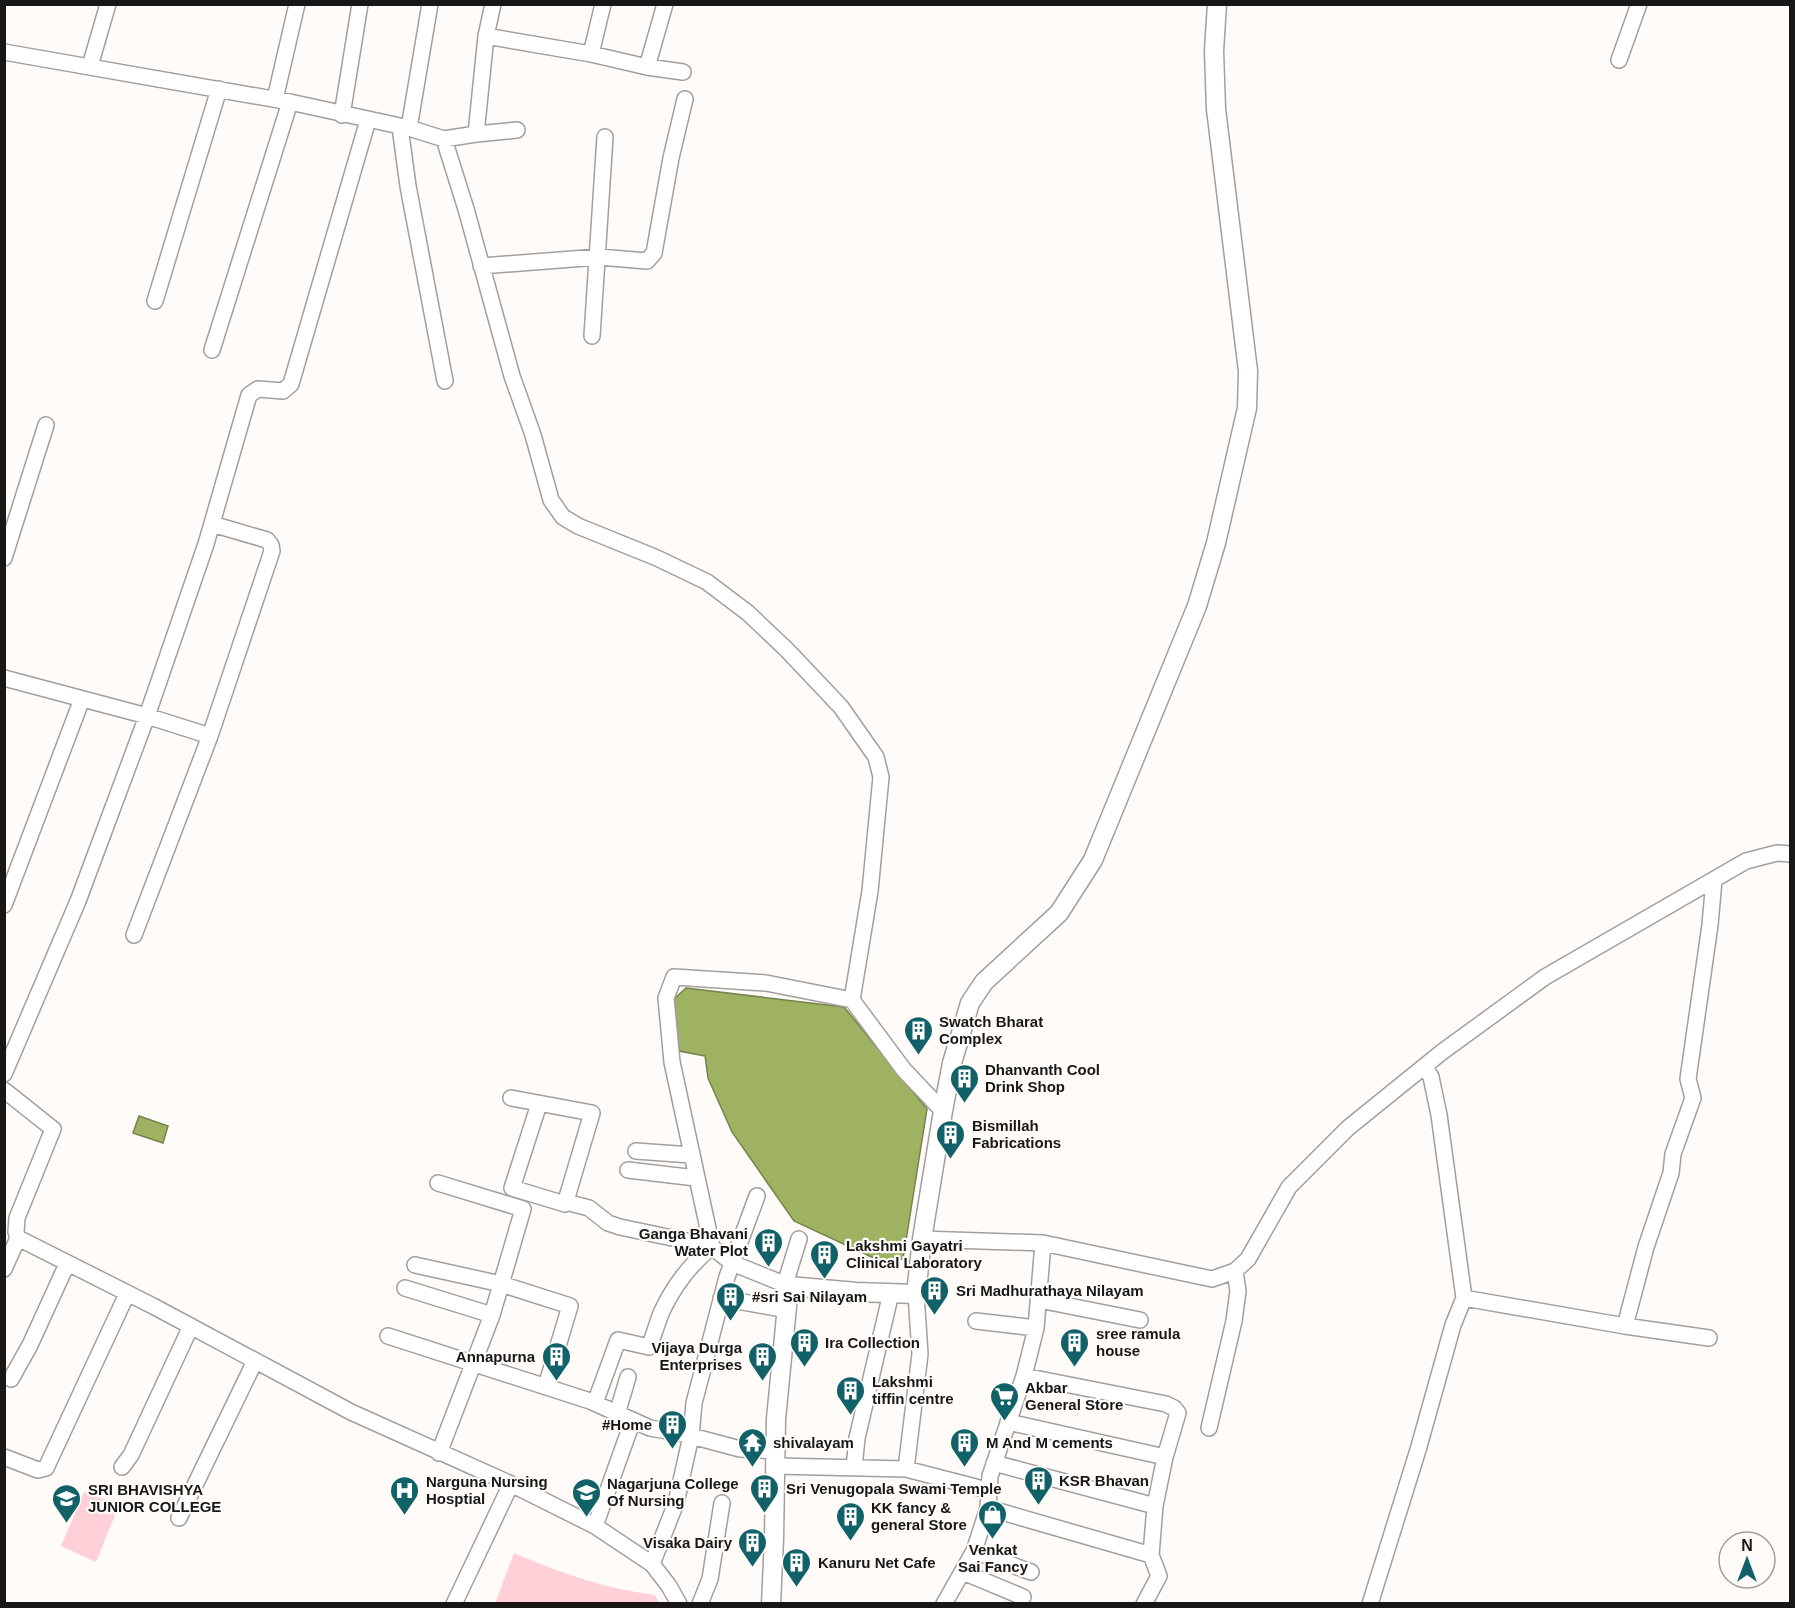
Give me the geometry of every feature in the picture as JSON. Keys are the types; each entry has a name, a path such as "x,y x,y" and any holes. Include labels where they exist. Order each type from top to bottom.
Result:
{"main road":[{"path":"771,1604 776,1419 787,1310 787,1285 856,1292 916,1294 921,1239 943,1111 952,1063 970,1003 984,982 1059,913 1093,860 1197,606 1216,543 1247,408 1248,371 1216,109 1214,51 1217,4"}],"street":[{"path":"90,66 108,4"},
{"path":"212,350 282,101 297,4"},
{"path":"342,115 360,4"},
{"path":"430,4 404,128 408,186 445,381"},
{"path":"476,134 486,36 493,4"},
{"path":"591,54 603,4"},
{"path":"647,67 665,4"},
{"path":"1619,60 1639,4"},
{"path":"486,36 683,72"},
{"path":"4,52 282,101 444,139 517,130"},
{"path":"155,301 219,89"},
{"path":"481,267 596,257 647,261 654,254 671,158 685,99"},
{"path":"4,1074 78,901 147,716 212,524 249,395 258,389 283,391 291,384 368,120"},
{"path":"592,336 605,137"},
{"path":"444,139 512,376 533,435 551,500 563,517 578,526 657,558 707,582 748,613 842,707 876,757 881,777 870,891 852,1000"},
{"path":"4,558 46,425"},
{"path":"134,935 210,736 272,548 267,540 212,524"},
{"path":"6,682 147,716 210,736"},
{"path":"4,905 82,699"},
{"path":"921,1239 1043,1243 1212,1279 1234,1271 1248,1259 1289,1187 1348,1128 1442,1052 1545,977 1746,861 1777,853 1791,854"},
{"path":"1625,1326 1649,1237 1671,1173 1673,1154 1693,1098 1688,1079 1710,925 1714,880"},
{"path":"707,1251 696,1178 672,1062 666,998 674,977 766,983 852,1000 904,1071 943,1111"},
{"path":"1370,1604 1418,1450 1453,1325 1464,1298 1439,1114 1431,1077 1425,1067"},
{"path":"4,1090 53,1129 17,1218 18,1238 4,1269"},
{"path":"511,1098 592,1113 566,1202"},
{"path":"525,1201 512,1188 539,1104"},
{"path":"636,1151 691,1155"},
{"path":"628,1170 696,1178"},
{"path":"438,1183 525,1201 565,1204 566,1202 589,1208 608,1222 620,1227 701,1244 707,1251 787,1285 799,1239"},
{"path":"652,1564 676,1503 691,1437 694,1403 730,1261 758,1196"},
{"path":"439,1453 492,1315 525,1201"},
{"path":"18,1238 191,1326 351,1412 511,1484 595,1526 652,1564 679,1604"},
{"path":"944,1604 974,1551 988,1508 991,1491 990,1476 1024,1376 1036,1328 1043,1243"},
{"path":"595,1403 618,1340 649,1347 662,1311 673,1292 685,1273 707,1251"},
{"path":"11,1379 30,1345 67,1264"},
{"path":"415,1264 501,1284 570,1306 546,1386"},
{"path":"1209,1428 1234,1321 1238,1291 1234,1271"},
{"path":"405,1288 492,1315"},
{"path":"854,1468 857,1438 891,1293"},
{"path":"4,1456 38,1470 46,1468 127,1294"},
{"path":"906,1469 920,1354 916,1294"},
{"path":"721,1298 787,1310"},
{"path":"1464,1298 1709,1338"},
{"path":"1039,1300 1140,1320"},
{"path":"976,1322 1036,1328"},
{"path":"122,1467 130,1455 191,1326"},
{"path":"388,1336 595,1403 650,1428 776,1459 854,1468 906,1469 991,1491"},
{"path":"179,1518 255,1361"},
{"path":"1024,1376 1166,1404 1178,1413 1165,1457 1155,1506 1151,1555 1159,1576 1144,1604"},
{"path":"617,1414 628,1377"},
{"path":"595,1526 633,1420"},
{"path":"1008,1422 1165,1457"},
{"path":"994,1463 1155,1506"},
{"path":"454,1604 511,1484"},
{"path":"700,1604 710,1578 722,1503"},
{"path":"988,1508 1151,1555"},
{"path":"974,1551 1031,1572"},
{"path":"963,1572 1023,1597"}],"shaded area":[{"path":"686,988 844,1007 927,1109 903,1259 880,1261 794,1221 732,1132 708,1078 705,1056 679,1051 674,999"},
{"path":"139,1116 168,1126 163,1143 133,1133"},
{"path":"84,1492 119,1505 96,1562 61,1546"},
{"path":"514,1553 583,1579 619,1589 655,1595 659,1603 495,1603"}],"place":[{"name":"Swatch Bharat Complex","path":"918,1056"},
{"name":"Dhanvanth Cool Drink Shop","path":"964,1104"},
{"name":"Bismillah Fabrications","path":"951,1160"},
{"name":"Ganga Bhavani Water Plot","path":"769,1268"},
{"name":"Lakshmi Gayatri Clinical Laboratory","path":"825,1280"},
{"name":"Sri Madhurathaya Nilayam","path":"935,1316"},
{"name":"#sri Sai Nilayam","path":"731,1322"},
{"name":"Ira Collection","path":"804,1368"},
{"name":"sree ramula house","path":"1075,1368"},
{"name":"Annapurna","path":"556,1382"},
{"name":"Vijaya Durga Enterprises","path":"763,1382"},
{"name":"Lakshmi tiffin centre","path":"851,1416"},
{"name":"Akbar General Store","path":"1004,1422"},
{"name":"#Home","path":"673,1450"},
{"name":"shivalayam","path":"752,1468"},
{"name":"M And M cements","path":"965,1468"},
{"name":"KSR Bhavan","path":"1038,1506"},
{"name":"Sri Venugopala Swami Temple","path":"765,1514"},
{"name":"Narguna Nursing Hosptial","path":"405,1516"},
{"name":"Nagarjuna College Of Nursing","path":"586,1518"},
{"name":"SRI BHAVISHYA JUNIOR COLLEGE","path":"67,1524"},
{"name":"Venkat Sai Fancy","path":"993,1540"},
{"name":"KK fancy & general Store","path":"850,1542"},
{"name":"Visaka Dairy","path":"753,1568"},
{"name":"Kanuru Net Cafe","path":"797,1588"}]}
